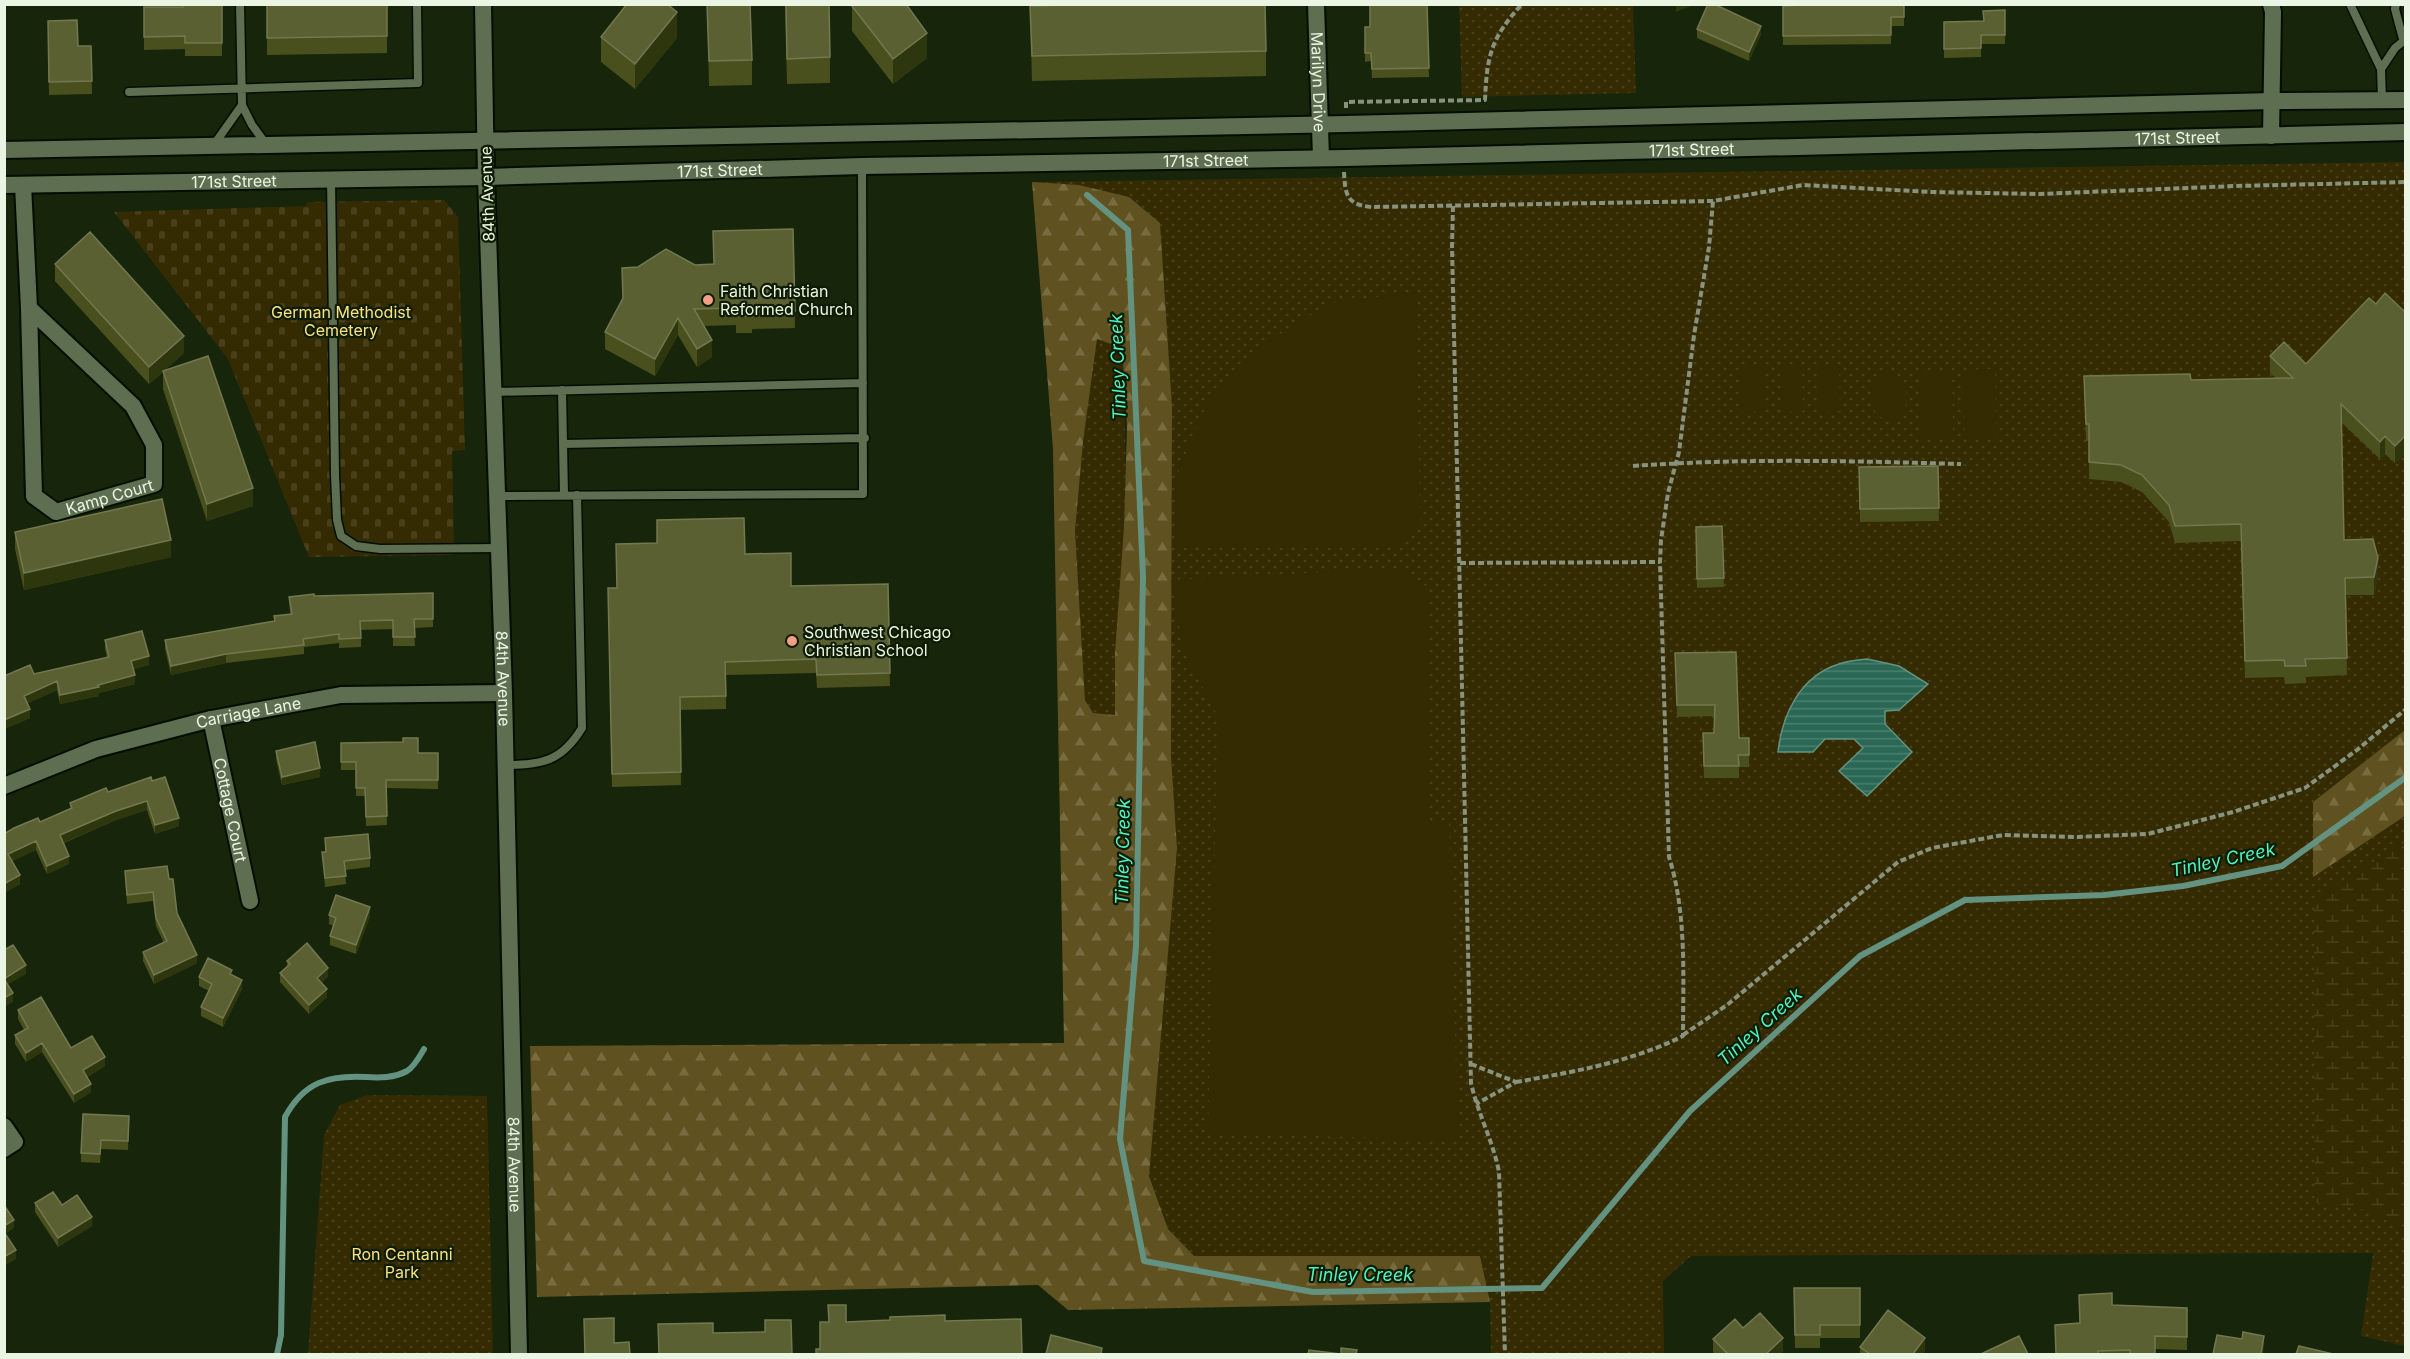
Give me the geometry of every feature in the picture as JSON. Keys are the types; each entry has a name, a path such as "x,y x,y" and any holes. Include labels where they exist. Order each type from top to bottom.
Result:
{"street":[{"name":"84th Avenue","path":"483,4 486,177 506,765 519,1354"},
{"name":"Marilyn Drive","path":"1316,4 1321,158"},
{"path":"2271,4 2273,12 2271,136"},
{"name":"171st Street","path":"4,150 2406,100"},
{"name":"171st Street","path":"4,185 486,177 862,166 1321,158 2406,132"},
{"name":"Kamp Court","path":"22,185 29,308 34,496 56,512 154,484 154,445 133,406 29,308"},
{"name":"Carriage Lane","path":"4,786 96,749 211,719 341,695 504,693"},
{"name":"Cottage Court","path":"211,719 250,901"},
{"path":"4,1126 10,1145"}],"lane":[{"path":"240,4 242,105 252,125 267,145"},
{"path":"129,92 418,83 417,4"},
{"path":"2350,4 2382,69 2382,100"},
{"path":"2382,69 2404,39 2396,4"},
{"path":"213,146 242,105"},
{"path":"497,496 863,494 862,166"},
{"path":"331,179 335,475 337,519 341,536 356,546 380,549 499,548"},
{"path":"494,392 863,383"},
{"path":"562,390 564,495"},
{"path":"563,444 864,438"},
{"path":"506,765 535,765 549,759 573,743 582,728 577,495"}],"path":[{"path":"1346,102 1485,100 1486,72 1492,44 1505,22 1522,4"},
{"path":"1344,172 1346,194 1359,206 1713,201 1803,185 1930,192 2040,194 2406,182"},
{"path":"1683,1036 1680,910 1670,857 1660,562 1668,493 1676,463 1709,247 1713,201"},
{"path":"1453,206 1452,246 1471,1083 1476,1104 1495,1152 1499,1172 1505,1354"},
{"path":"1633,466 1676,463 1961,464"},
{"path":"1460,563 1660,562"},
{"path":"1476,1104 1516,1082 1576,1071 1656,1049 1683,1036 1727,1005 1898,862 1932,848 2003,835 2077,837 2148,834 2233,812 2305,788 2357,750 2406,709"},
{"path":"1471,1064 1516,1082"}],"green space":[{"path":"1459,5 1633,5 1636,93 1462,97"},
{"path":"2405,162 2405,730 2313,802 2314,876 2405,816 2405,1346 2361,1336 2373,1253 1691,1256 1663,1281 1664,1354 1491,1354 1490,1302 1480,1256 1194,1256 1168,1229 1149,1175 1177,848 1171,756 1172,406 1160,223 1032,182"},
{"path":"1032,182 1079,185 1129,197 1160,223 1172,406 1171,756 1177,848 1149,1176 1168,1229 1194,1256 1480,1256 1490,1302 1068,1310 1038,1285 537,1297 530,1046 1064,1043 1053,449","holes":["1097,339 1122,348 1127,427 1124,527 1115,653 1115,715 1093,713 1085,700 1075,531 1083,442"]},
{"name":"German Methodist Cemetery","path":"444,200 458,217 465,450 452,451 454,542 451,555 309,557 228,359 114,212 306,206 307,202"},
{"path":"1416,292 1420,520 1398,544 1174,546 1179,470 1209,398 1258,348 1330,303"},
{"path":"1097,339 1122,348 1125,482 1115,715 1093,713 1085,700 1075,531 1083,442"},
{"path":"1839,366 1840,411 1819,412 1818,367"},
{"path":"1741,367 1763,367 1764,411 1742,412"},
{"path":"1780,367 1802,367 1803,411 1781,412"},
{"path":"1995,369 1996,437 1965,437 1963,370"},
{"path":"1920,371 1952,371 1953,438 1921,438"},
{"path":"1886,373 1901,379 1905,385 1906,394 1872,395 1874,381"},
{"path":"1906,397 1905,409 1895,419 1885,419 1875,412 1872,398"},
{"path":"1404,568 1428,588 1430,823 1449,823 1458,1140 1208,1133 1218,717 1183,649 1171,580"},
{"path":"2405,730 2405,816 2313,877 2313,802"},
{"path":"2405,842 2405,1232 2382,1218 2362,1210 2315,1203 2314,898"},
{"name":"Ron Centanni Park","path":"367,1095 487,1096 493,1354 308,1354 324,1135 340,1105"}],"shaded area":[{"path":"1867,659 1899,666 1928,684 1899,710 1885,711 1885,724 1912,752 1867,796 1839,771 1863,748 1854,739 1825,739 1813,752 1778,752 1789,711 1804,687 1825,670 1845,662"}],"building":[{"path":"183,4 222,4 222,43 185,43 185,36 144,37 144,7 183,7"},
{"path":"267,4 387,4 387,36 267,38"},
{"path":"627,4 667,4 677,12 635,64 601,37"},
{"path":"707,4 750,4 752,60 709,61"},
{"path":"786,4 829,4 830,57 787,59"},
{"path":"854,4 906,4 927,33 893,59 852,6"},
{"path":"1265,4 1266,51 1032,56 1030,6"},
{"path":"1370,4 1427,4 1429,68 1372,69 1371,53 1365,53 1365,27 1370,27"},
{"path":"1708,4 1714,4 1761,26 1749,52 1697,29"},
{"path":"1904,4 1904,17 1891,17 1891,35 1783,36 1783,6"},
{"path":"2005,10 2005,35 1981,35 1981,48 1944,49 1944,22 1984,21 1983,11"},
{"path":"77,20 78,46 91,46 92,81 49,82 48,21"},
{"name":"Faith Christian Reformed Church","path":"793,229 795,311 752,312 752,316 736,316 736,308 694,309 712,340 697,349 678,318 655,359 605,332 623,298 622,268 638,267 666,249 695,265 714,264 713,231"},
{"path":"90,232 184,336 149,367 55,264"},
{"path":"2385,293 2406,313 2406,435 2395,446 2385,436 2380,442 2341,404 2344,540 2373,539 2378,558 2374,577 2345,578 2347,658 2305,659 2306,666 2285,666 2284,660 2245,661 2241,524 2175,526 2169,505 2142,475 2121,465 2089,462 2089,424 2086,424 2084,376 2190,374 2191,380 2293,378 2270,356 2284,342 2306,364 2369,298 2376,304"},
{"path":"208,356 253,488 207,504 163,371"},
{"path":"1938,466 1939,508 1860,509 1859,467"},
{"path":"162,499 171,540 24,573 15,532"},
{"path":"744,518 745,554 791,553 791,586 888,584 890,673 817,675 816,659 725,662 726,696 680,697 681,772 612,774 608,588 617,588 616,544 657,543 657,520"},
{"path":"1722,526 1724,578 1697,579 1696,527"},
{"path":"433,593 433,619 414,619 415,637 393,637 393,620 360,621 361,638 339,639 339,634 303,639 304,645 226,654 171,666 165,640 275,621 274,616 292,614 289,597 314,594 314,596"},
{"path":"142,631 149,656 131,661 135,675 98,685 99,687 60,695 57,681 24,696 30,709 4,720 4,676 30,665 34,674 109,657 105,640"},
{"path":"1736,652 1739,738 1749,738 1749,755 1738,755 1739,766 1704,766 1703,733 1714,733 1715,705 1677,705 1675,653"},
{"path":"403,738 418,738 418,753 438,753 438,780 386,780 387,816 366,817 365,788 356,788 356,762 341,762 341,743 403,742"},
{"path":"315,742 320,768 282,777 276,751"},
{"path":"151,777 152,781 165,777 179,818 155,825 147,801 116,811 60,835 69,856 47,866 36,841 8,854 20,875 4,884 4,834 38,818 40,822 72,808 70,803 106,788 108,792"},
{"path":"368,834 370,858 344,861 346,876 325,878 322,852 326,852 325,838"},
{"path":"167,866 169,879 173,879 177,913 197,955 154,975 143,952 167,941 156,918 153,892 127,895 125,871"},
{"path":"336,895 370,907 356,945 330,936 336,918 329,915"},
{"path":"307,943 328,968 317,978 327,989 309,1005 280,973 290,964 287,961"},
{"path":"13,945 26,965 4,979 4,950"},
{"path":"208,958 232,970 230,974 242,980 223,1018 201,1007 212,984 199,977"},
{"path":"4,979 13,993 4,998"},
{"path":"41,997 71,1048 92,1036 105,1057 83,1070 91,1084 74,1094 42,1043 26,1053 15,1035 28,1028 18,1010"},
{"path":"83,1114 129,1116 128,1141 101,1140 100,1154 81,1153"},
{"path":"53,1192 62,1205 77,1195 92,1217 58,1238 35,1203"},
{"path":"4,1205 14,1220 4,1226"},
{"path":"4,1232 16,1250 4,1257"},
{"path":"1794,1288 1860,1288 1860,1325 1820,1325 1820,1335 1795,1335"},
{"path":"2112,1293 2112,1305 2187,1308 2187,1337 2155,1336 2155,1354 2130,1354 2130,1350 2098,1351 2098,1354 2056,1354 2055,1325 2080,1323 2079,1295"},
{"path":"828,1305 846,1305 846,1322 890,1320 890,1317 945,1315 945,1321 1021,1319 1022,1354 816,1354 816,1349 820,1349 820,1322 829,1322"},
{"path":"1888,1310 1925,1338 1913,1354 1870,1354 1860,1347"},
{"path":"1760,1313 1783,1338 1766,1354 1728,1354 1713,1339 1735,1319 1743,1328"},
{"path":"614,1318 614,1343 629,1342 630,1354 585,1354 584,1319"},
{"path":"765,1320 791,1320 792,1354 659,1354 658,1324 713,1323 713,1333 765,1332"},
{"path":"2243,1332 2264,1336 2261,1354 2213,1354 2217,1335 2242,1339"},
{"path":"1051,1335 1102,1348 1101,1354 1046,1354"},
{"path":"2019,1336 2028,1354 1981,1354"},
{"path":"2299,1346 2333,1354 2296,1354"},
{"path":"1341,1348 1357,1350 1356,1354 1341,1354"},
{"path":"1309,1350 1341,1354 1308,1354"}],"waterway":[{"name":"Tinley Creek","path":"1087,195 1128,230 1143,576 1136,946 1120,1139 1144,1261 1313,1292 1542,1288 1690,1111 1860,956 1965,900 2104,895 2183,886 2282,866 2406,777"},
{"path":"277,1354 281,1335 285,1117 300,1096 318,1083 340,1077 397,1075 412,1067 424,1049"}],"place":[{"name":"Faith Christian Reformed Church","path":"708,300"},
{"name":"Southwest Chicago Christian School","path":"792,641"}]}
